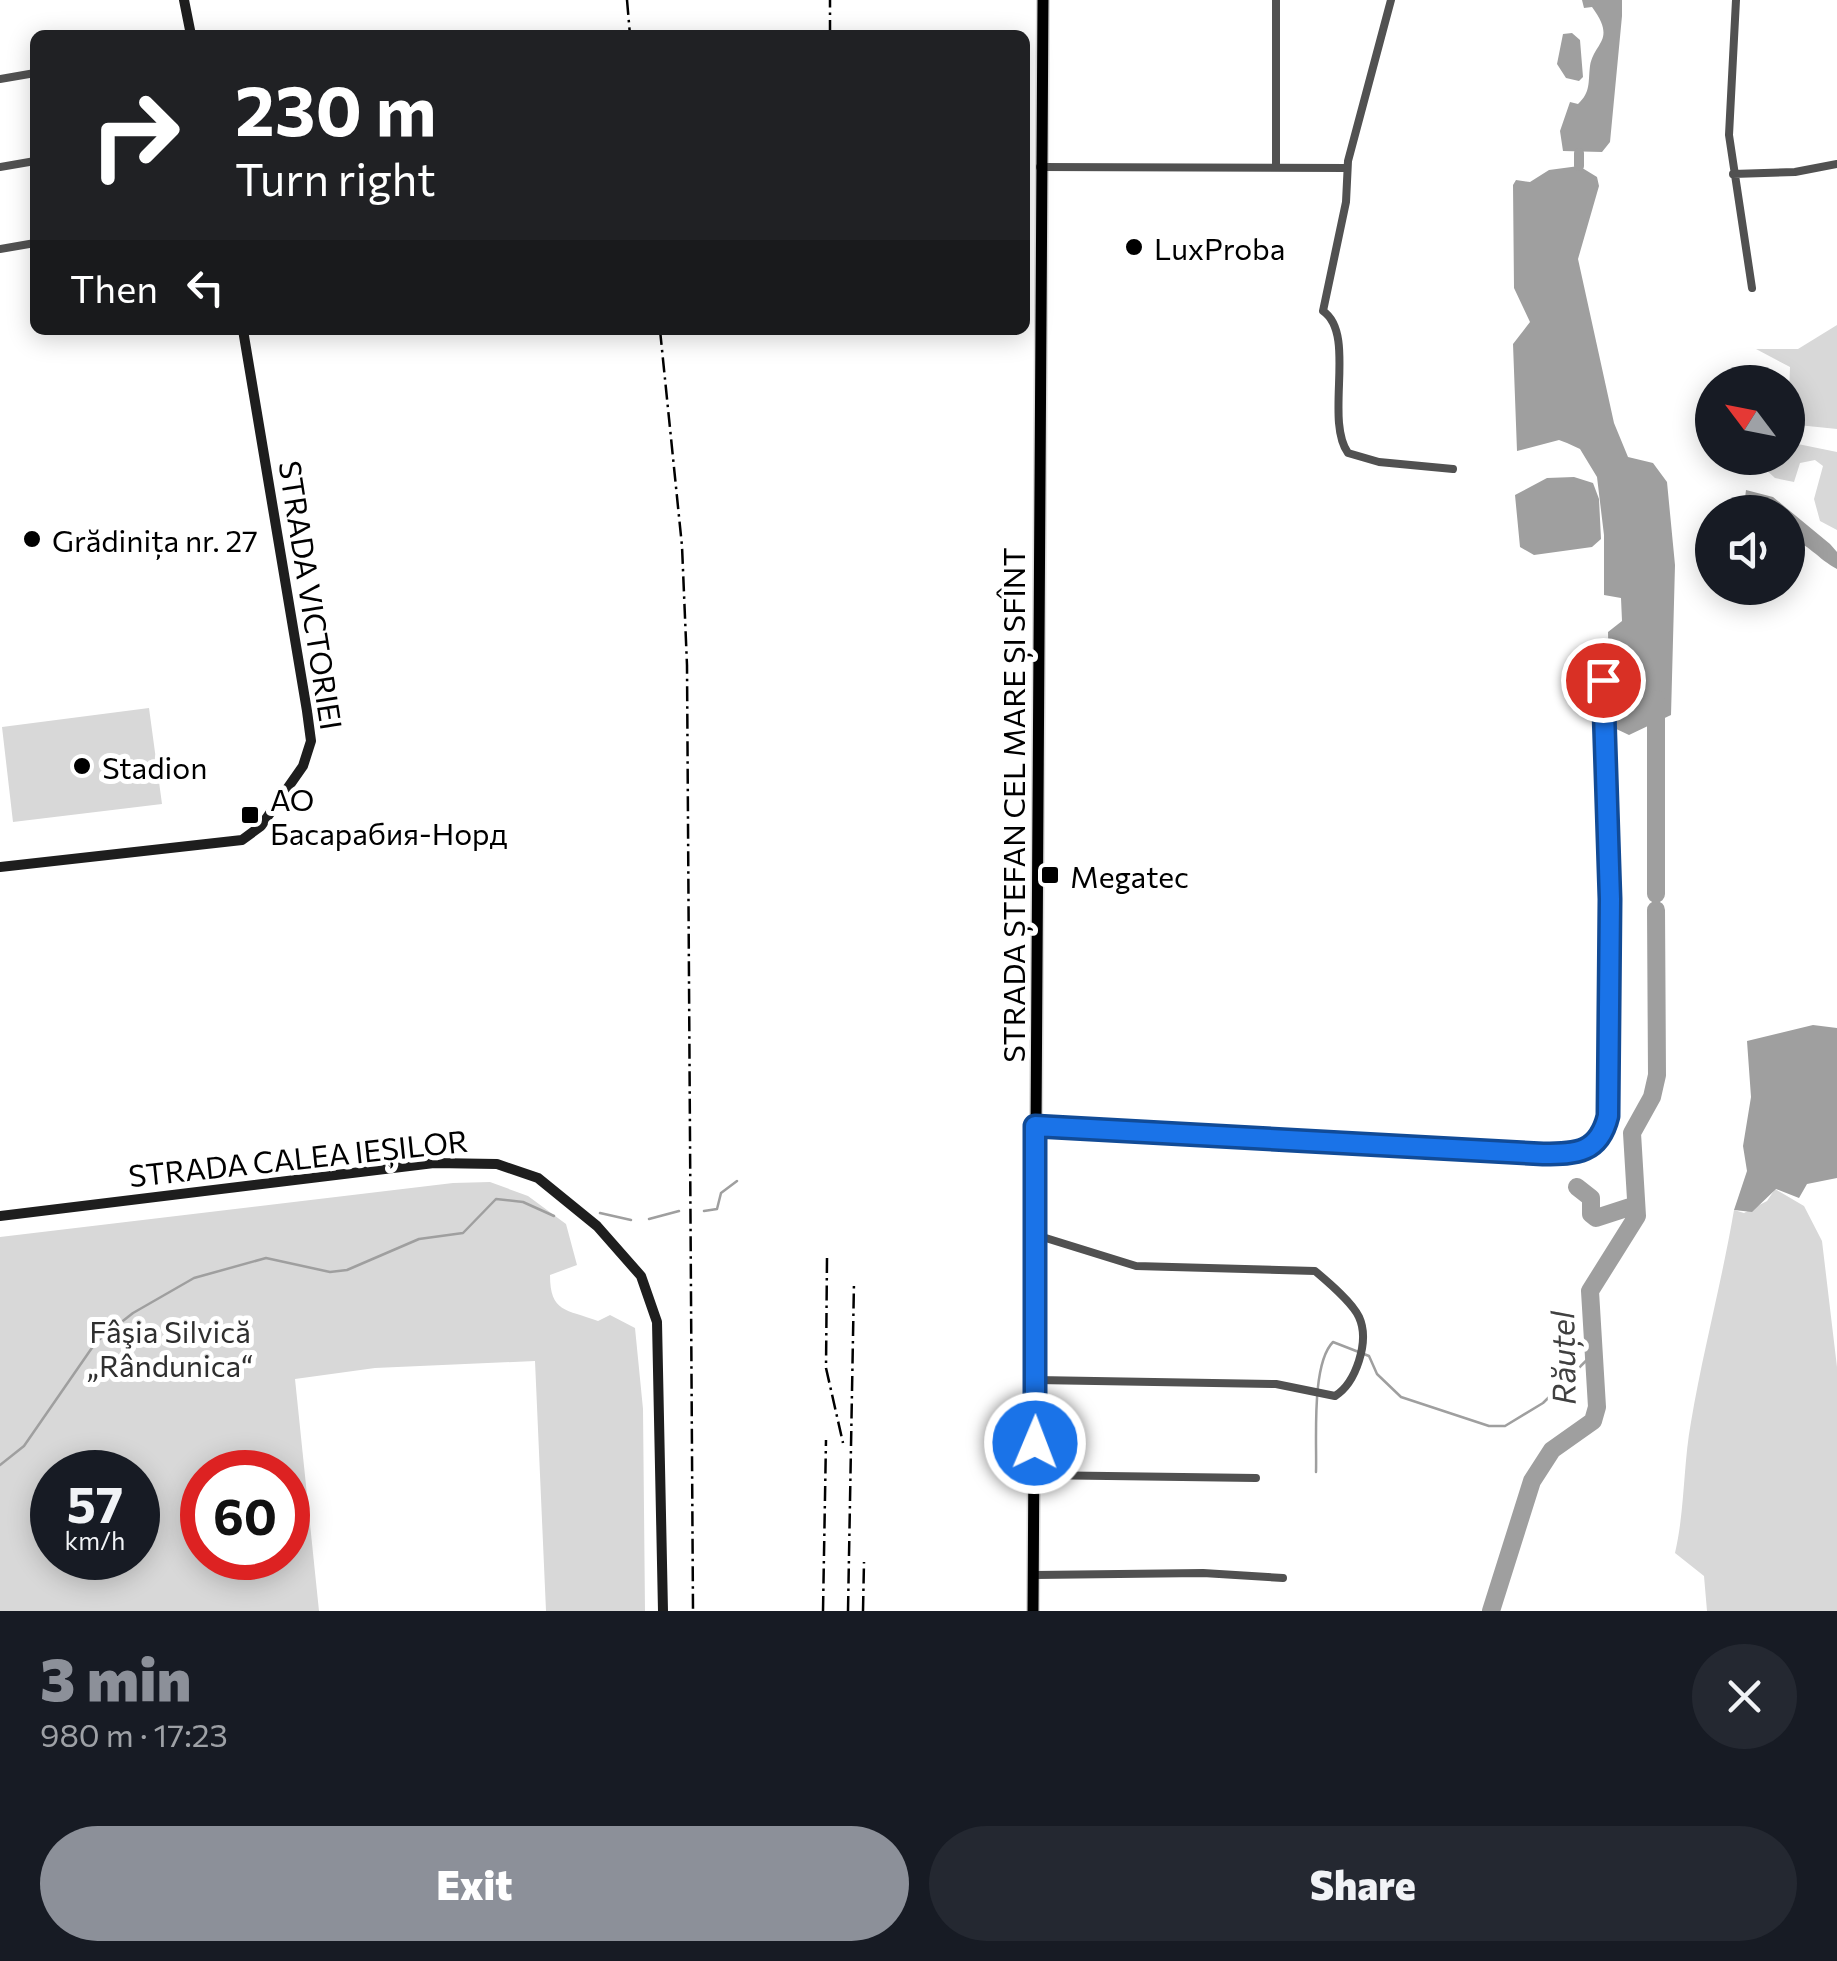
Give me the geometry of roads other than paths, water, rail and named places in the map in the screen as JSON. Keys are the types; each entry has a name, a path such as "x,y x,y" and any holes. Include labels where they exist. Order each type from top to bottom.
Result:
{"main road":[{"name":"STRADA ȘTEFAN CEL MARE ȘI SFÎNT","path":"1033,1611 1043,0"}],"street":[{"path":"184,0 190,30"},
{"path":"1276,0 1276,165"},
{"path":"1391,0 1347,168 1346,202 1323,311 1330,316 1338,336 1343,446 1355,457 1453,469"},
{"path":"1736,0 1730,102 1733,174 1752,288"},
{"path":"0,79 30,74"},
{"path":"0,168 30,162"},
{"path":"1733,174 1795,172 1837,164"},
{"path":"1040,166 1347,168"},
{"path":"0,249 30,244"},
{"name":"STRADA VICTORIEI","path":"0,867 242,840 262,826 308,756 308,712 244,335"},
{"path":"1035,1126 1543,1154 1586,1151 1597,1144 1608,1116 1610,899 1602,644"},
{"name":"STRADA CALEA IEȘILOR","path":"0,1216 434,1163 497,1164 538,1178 568,1200 633,1262 655,1308 662,1611"},
{"path":"1036,1235 1136,1266 1315,1271 1360,1320 1355,1372 1346,1389 1335,1396 1276,1384 1036,1380"},
{"path":"1034,1475 1256,1478"},
{"path":"1034,1574 1203,1573 1283,1578"}],"waterway":[{"path":"1579,153 1579,166"},
{"name":"Răuțel","path":"1656,699 1656,894"},
{"name":"Răuțel","path":"1491,1611 1532,1481 1552,1450 1593,1421 1597,1407 1590,1291 1637,1216 1632,1133 1652,1097 1657,1075 1656,910"},
{"path":"704,1211 717,1209 721,1193 737,1181"},
{"path":"1577,1187 1591,1198 1591,1214 1596,1218 1636,1205"},
{"path":"0,1465 24,1446 96,1342 133,1313 194,1278 266,1258 330,1272 347,1270 419,1239 463,1233 496,1199 523,1202 554,1216"},
{"path":"649,1219 679,1211"},
{"path":"600,1213 631,1220"},
{"path":"1316,1472 1318,1385 1321,1367 1333,1342 1369,1356 1377,1374 1401,1397 1489,1426 1505,1426 1543,1403 1595,1352"}],"railway":[{"path":"627,0 630,30"},
{"path":"830,0 830,30"},
{"path":"661,335 682,546 687,665 693,1611"},
{"path":"827,1258 826,1368 843,1443"},
{"path":"848,1611 854,1282"},
{"path":"823,1611 826,1440"},
{"path":"863,1611 864,1562"}],"place":[{"name":"LuxProba","path":"1134,247"},
{"name":"Grădinița nr. 27","path":"32,539"},
{"name":"Stadion","path":"82,766"},
{"name":"АО Басарабия-Норд","path":"250,815"},
{"name":"Megatec","path":"1050,875"}],"park label":[{"name":"Fâşia Silvică „Rândunica“","path":"170,1347"}]}
